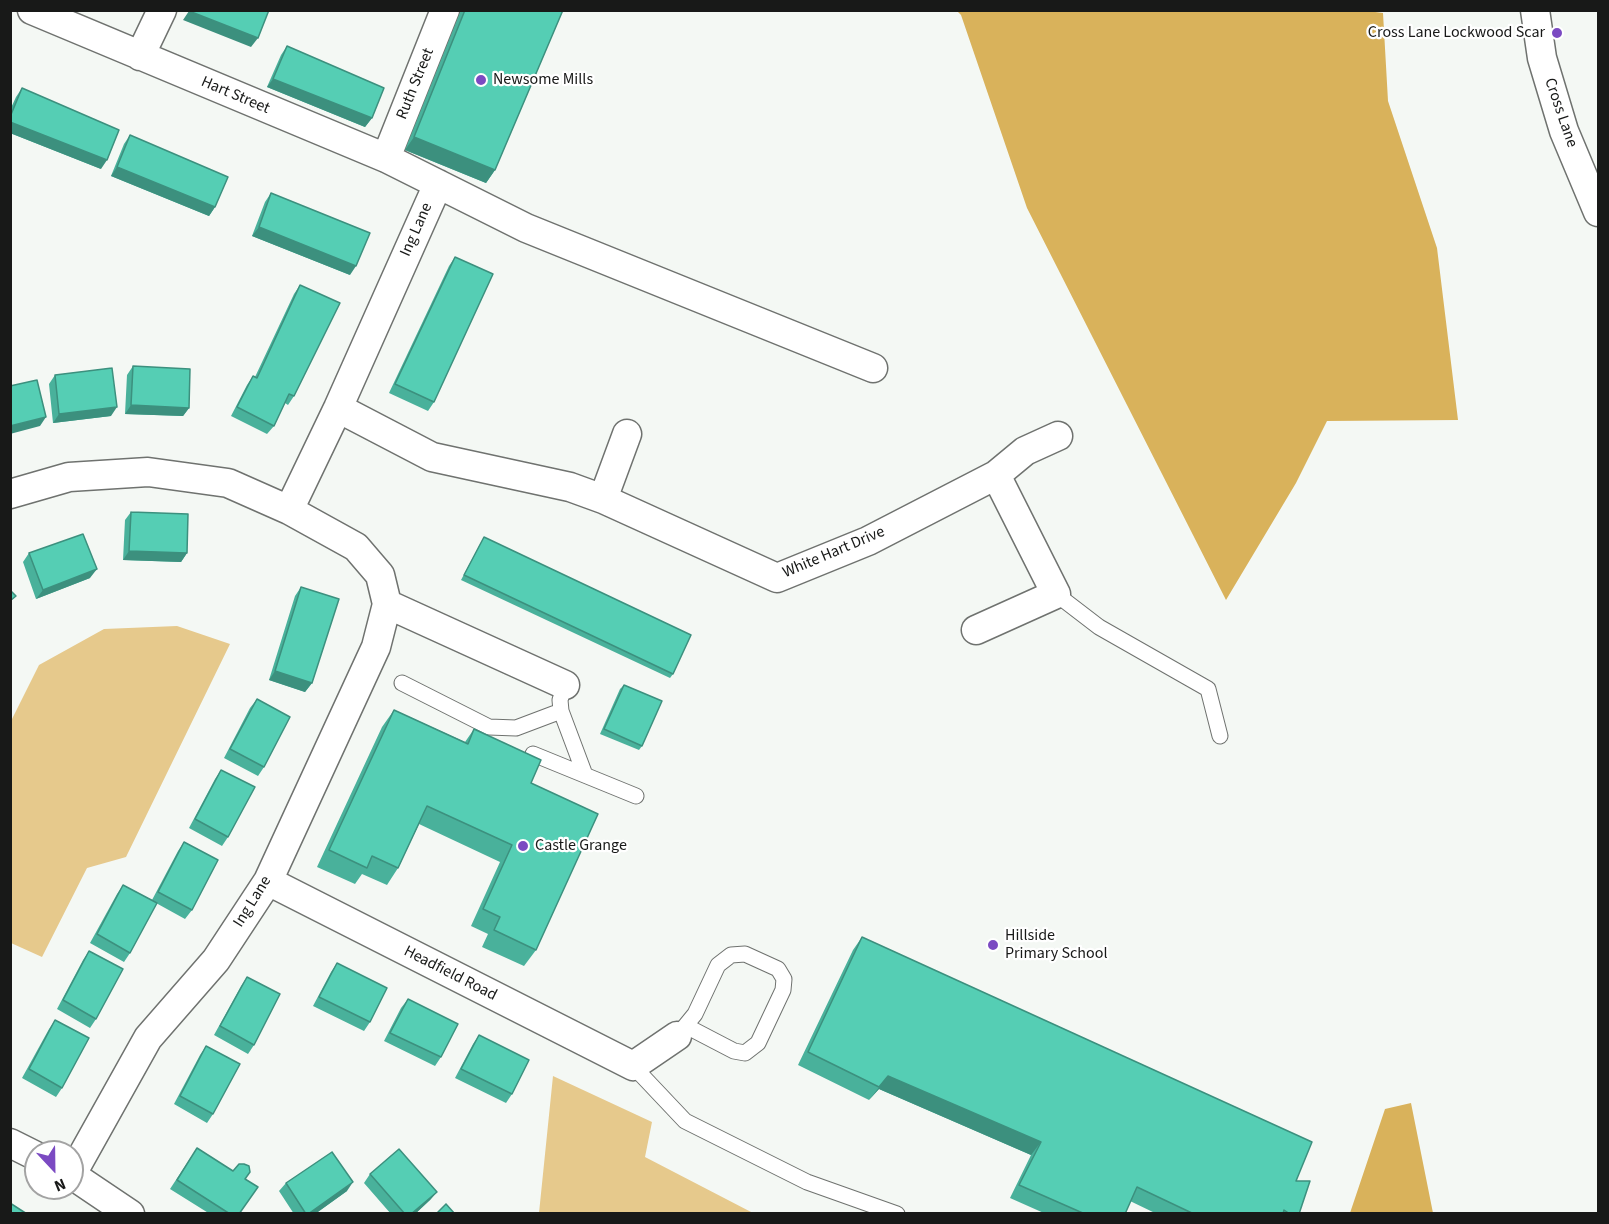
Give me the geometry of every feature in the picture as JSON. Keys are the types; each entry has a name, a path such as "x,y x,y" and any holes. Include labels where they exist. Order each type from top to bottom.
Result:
{"street":[{"name":"Hart Street","path":"32,10 386,158 438,184"},
{"path":"140,56 162,10"},
{"name":"Ruth Street","path":"386,158 445,10"},
{"name":"Cross Lane","path":"1535,10 1542,58 1564,131 1599,212"},
{"name":"Ing Lane","path":"84,1153 148,1038 216,960 268,881 376,647 387,604 380,575 356,547 288,510 338,408 438,184 526,228 873,368"},
{"name":"White Hart Drive","path":"338,408 432,457 570,487 777,578 868,541 996,475 1025,451 1058,436"},
{"path":"603,500 627,434"},
{"path":"10,494 69,477 148,472 228,483 288,510"},
{"path":"976,630 1056,594 996,475"},
{"path":"387,604 563,698"},
{"name":"Headfield Road","path":"268,881 633,1066"},
{"path":"633,1066 682,1031"},
{"path":"10,1143 24,1150"},
{"path":"84,1182 130,1214"}],"lane":[{"path":"1056,594 1099,627 1208,689 1220,736"},
{"path":"402,682 489,727 516,728 563,698 585,775"},
{"path":"533,754 636,796"},
{"path":"745,954 778,969 784,979 783,990 758,1043 745,1053 682,1031 695,1014 718,965 731,955 745,954"},
{"path":"633,1066 685,1121 807,1182 897,1214"}],"shaded area":[{"path":"1360,10 1383,13 1388,101 1437,248 1458,420 1327,421 1296,483 1226,600 1027,208 961,15 957,11"},
{"path":"177,626 230,644 126,857 87,868 42,957 11,943 11,721 39,665 104,629"},
{"path":"553,1076 652,1122 645,1157 753,1213 539,1213"},
{"path":"1411,1103 1433,1213 1350,1213 1385,1109"}],"building":[{"path":"190,10 269,10 258,38"},
{"name":"Newsome Mills","path":"465,10 563,10 495,170 414,137"},
{"path":"287,46 384,88 372,118 273,79"},
{"path":"22,88 119,130 107,160 10,122"},
{"path":"130,135 228,177 215,207 117,167"},
{"path":"271,193 370,233 356,266 259,227"},
{"path":"455,257 493,274 434,402 395,384"},
{"path":"300,285 340,303 294,396 289,394 274,426 237,407 253,376 257,378"},
{"path":"133,366 190,369 189,408 131,405"},
{"path":"112,368 117,407 59,414 55,375"},
{"path":"37,380 46,417 10,426 10,386"},
{"path":"131,512 188,514 187,553 129,551"},
{"path":"83,534 97,569 43,590 29,553"},
{"path":"484,537 691,635 673,674 464,575"},
{"path":"301,587 339,599 312,683 275,671"},
{"path":"10,590 16,596 10,601"},
{"path":"624,685 662,701 642,746 604,729"},
{"path":"257,699 290,717 264,767 230,749"},
{"name":"Castle Grange","path":"394,710 468,744 474,729 541,760 531,783 598,814 536,950 494,930 500,917 483,909 512,845 427,806 398,868 372,856 367,868 329,850"},
{"path":"221,770 255,787 228,837 195,819"},
{"path":"184,842 218,860 192,910 158,892"},
{"path":"123,885 157,903 130,953 97,934"},
{"path":"862,937 1312,1142 1296,1181 1310,1181 1299,1214 1290,1214 1284,1210 1283,1214 1194,1214 1137,1187 1125,1214 1085,1214 1019,1185 1041,1142 888,1076 879,1087 808,1052"},
{"path":"89,951 123,969 96,1019 63,1000"},
{"path":"337,963 387,988 370,1022 319,997"},
{"path":"247,977 280,994 254,1045 220,1026"},
{"path":"408,999 458,1024 441,1057 390,1033"},
{"path":"55,1020 89,1038 62,1088 29,1069"},
{"path":"479,1035 529,1060 512,1094 461,1069"},
{"path":"206,1046 240,1064 213,1114 180,1096"},
{"path":"197,1148 233,1171 239,1164 249,1166 250,1172 245,1179 258,1187 239,1214 230,1214 177,1180"},
{"path":"399,1149 437,1192 411,1214 405,1214 370,1174"},
{"path":"332,1152 353,1182 306,1214 286,1183"},
{"path":"10,1203 27,1214 10,1214"},
{"path":"446,1204 455,1214 436,1214"}],"place":[{"name":"Cross Lane Lockwood Scar","path":"1557,33"},
{"name":"Newsome Mills","path":"481,80"},
{"name":"Castle Grange","path":"523,846"},
{"name":"Hillside Primary School","path":"993,945"}]}
